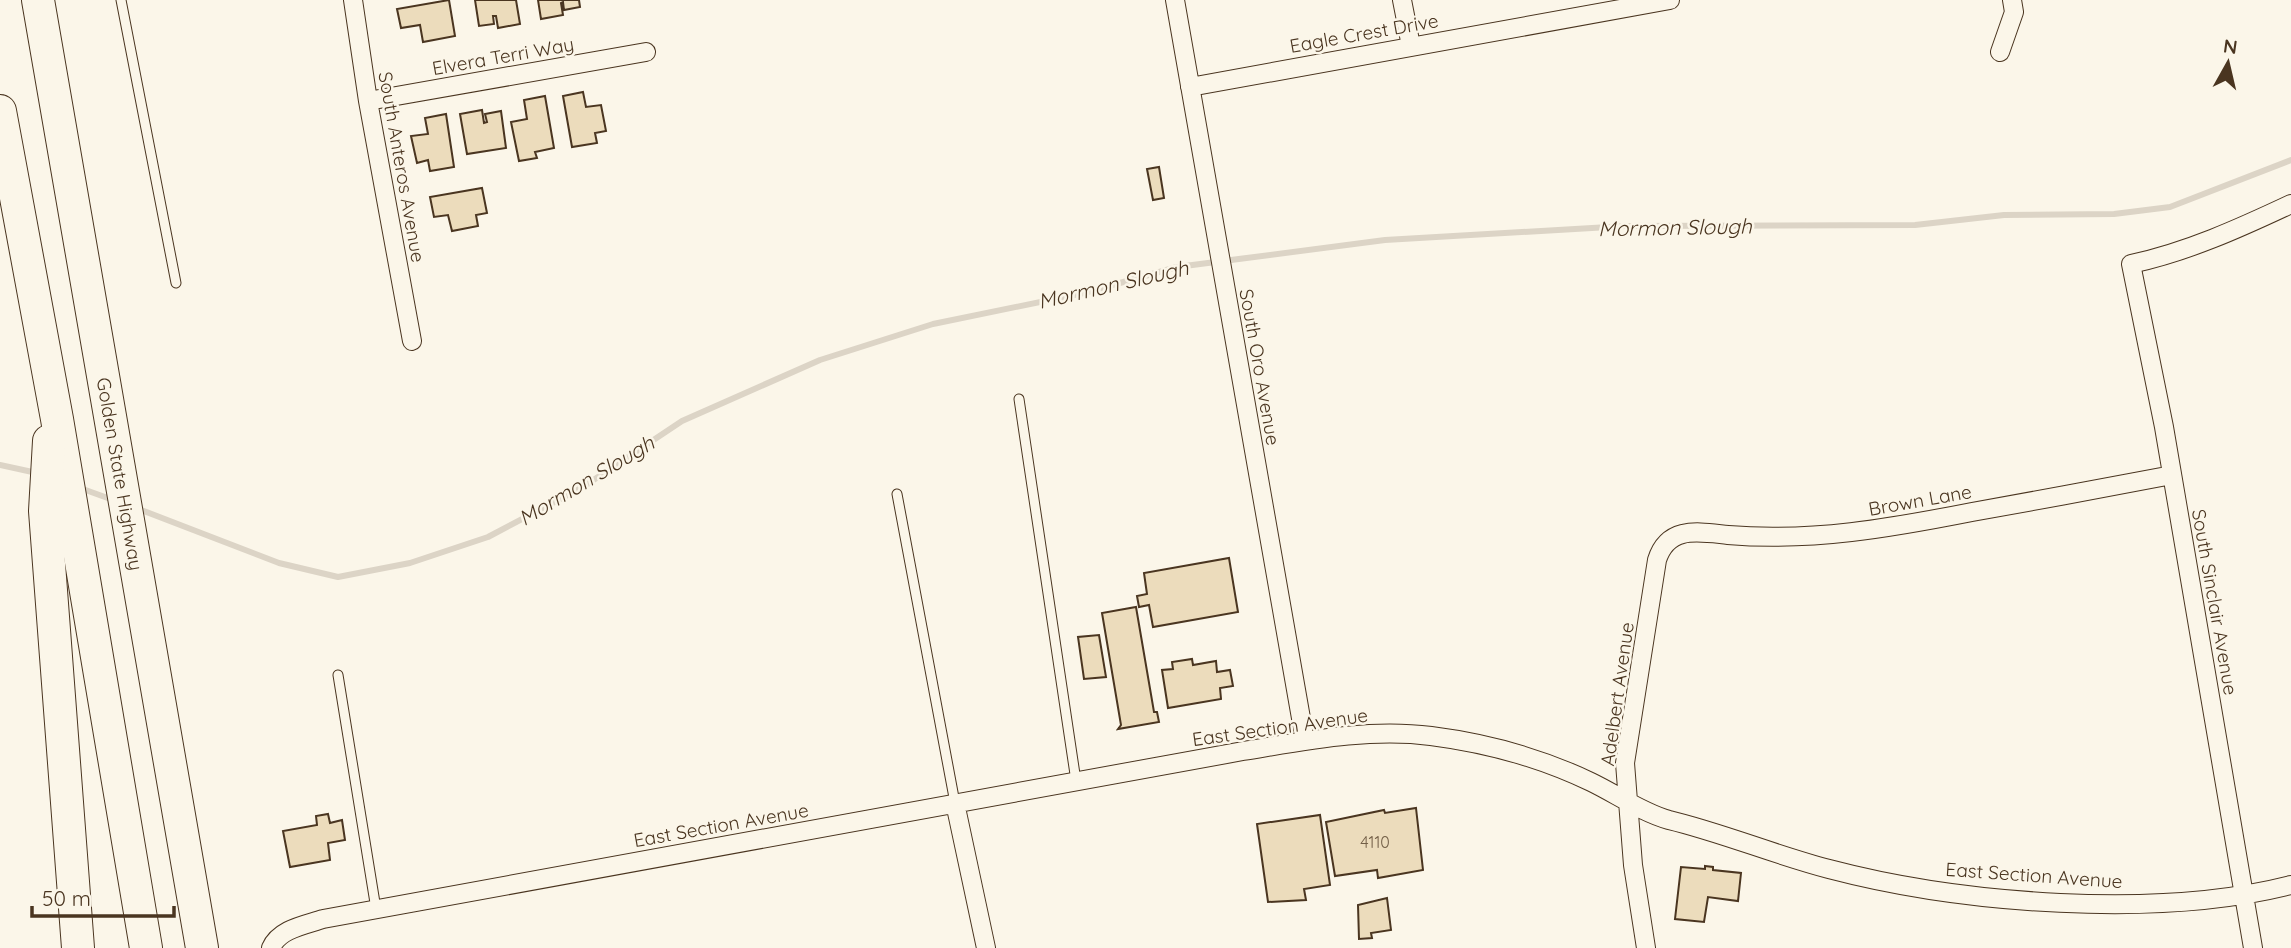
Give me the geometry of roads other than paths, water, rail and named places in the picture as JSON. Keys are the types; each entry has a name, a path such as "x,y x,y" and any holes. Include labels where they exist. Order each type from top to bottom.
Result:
{"highway":[{"name":"Golden State Highway","path":"38,0 202,948"},
{"path":"0,111 75,522 146,948"},
{"path":"53,410 45,511 78,948"},
{"path":"170,765 218,948"}],"street":[{"name":"South Anteros Avenue","path":"353,0 368,102 412,341"},
{"name":"South Oro Avenue","path":"1175,0 1305,741"},
{"path":"1402,0 1411,46"},
{"name":"Eagle Crest Drive","path":"1190,87 1670,0"},
{"path":"2000,52 2014,12 2012,0"},
{"name":"Elvera Terri Way","path":"368,102 646,52"},
{"name":"South Sinclair Avenue","path":"2253,948 2172,475 2131,264 2157,258 2237,230 2291,204"},
{"name":"Brown Lane","path":"1674,536 1691,532 1775,539 1836,536 2172,475"},
{"name":"Adelbert Avenue","path":"1646,948 1633,864 1625,763 1657,560 1666,542 1674,536"},
{"name":"East Section Avenue","path":"271,948 275,940 291,929 323,919 955,803 1305,741 1361,734 1428,735 1481,744 1523,755 1590,781 1668,819 1831,870 1924,888 2015,899 2138,903 2244,894 2291,885"},
{"path":"955,803 986,948"}],"lane":[{"path":"121,0 176,283"},
{"path":"1019,399 1076,782"},
{"path":"897,494 955,803"},
{"path":"338,675 376,909"}],"waterway":[{"name":"Mormon Slough","path":"136,508 279,563 338,577 410,563 488,537 583,487 682,421 820,360 933,324 1084,293 1177,267 1385,240 1626,226 1915,225 2004,215 2114,214 2170,207 2291,160"},
{"name":"Mormon Slough","path":"0,465 37,473"},
{"name":"Mormon Slough","path":"80,488 116,501"}]}
